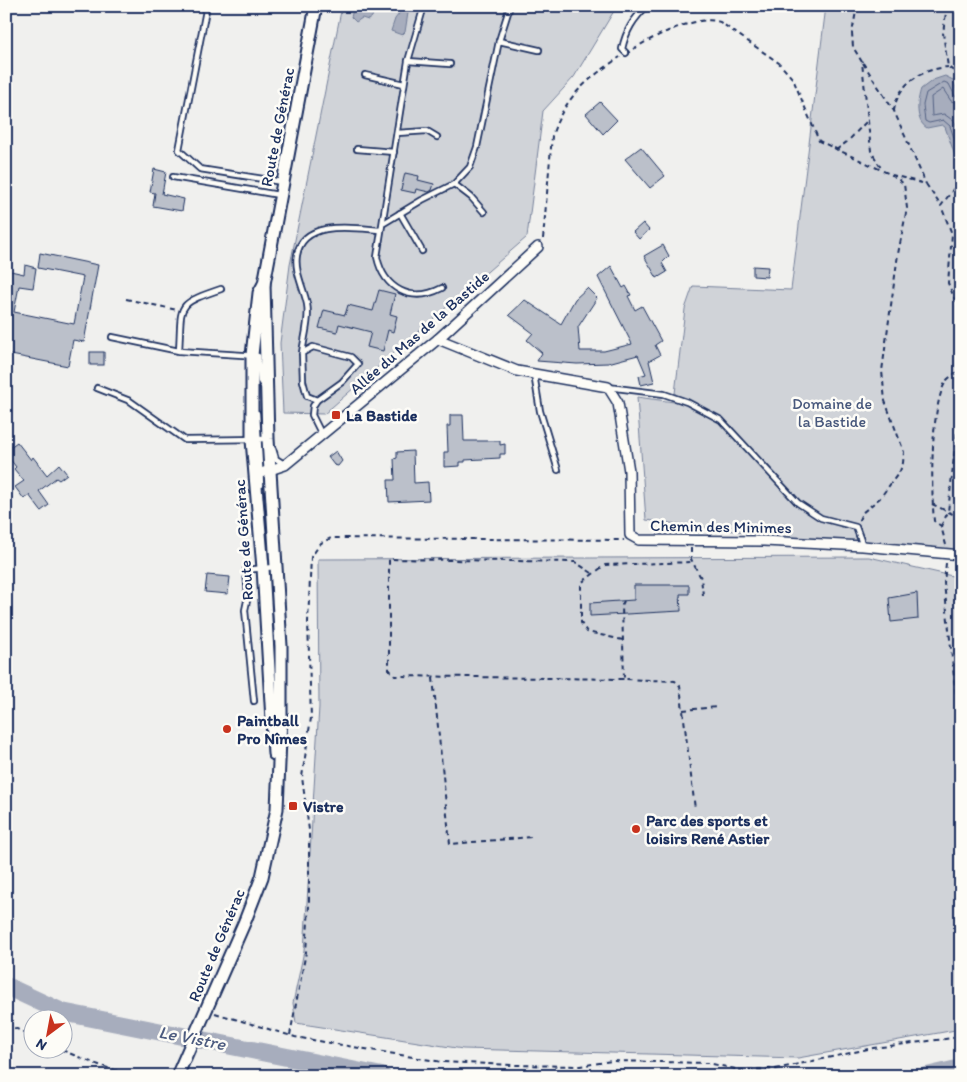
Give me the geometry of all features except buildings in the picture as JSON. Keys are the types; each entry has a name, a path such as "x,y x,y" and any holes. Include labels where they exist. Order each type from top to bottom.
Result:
{"street":[{"name":"Route de Générac","path":"178,1074 262,877 272,840 282,716 279,620 271,568 258,529 260,439 268,395 264,284 316,6"},
{"name":"Allée du Mas de la Bastide","path":"265,472 285,465 322,435 438,339 538,247"},
{"name":"Route de Générac","path":"264,284 260,293 252,355 252,382 265,472 271,568 277,795"},
{"path":"438,339 517,371 608,387"},
{"name":"Chemin des Minimes","path":"608,387 618,403 629,471 630,535 639,540 764,541 946,549 961,555"}],"lane":[{"path":"424,6 408,61 384,223 380,230 377,257 386,282 400,291 428,295 442,288"},
{"path":"384,223 454,184 470,167 477,147 499,42 510,6"},
{"path":"626,54 622,49 625,36 633,21 647,6"},
{"path":"206,10 179,150 200,169 283,182"},
{"path":"499,42 539,50"},
{"path":"408,61 450,64"},
{"path":"365,75 404,84"},
{"path":"397,133 426,131 437,137"},
{"path":"357,149 394,152"},
{"path":"173,178 281,195"},
{"path":"454,184 471,197 484,212"},
{"path":"400,213 422,251"},
{"path":"316,400 307,396 303,381 302,353 307,305 296,256 304,240 320,230 345,227 380,230"},
{"path":"179,351 181,311 189,300 221,289"},
{"path":"265,324 268,347 272,445 276,459 285,465"},
{"path":"112,337 179,351 258,356 260,381 268,395"},
{"path":"302,353 312,347 351,357 358,364 342,382 316,400 312,415 322,435"},
{"path":"534,374 540,410 558,470"},
{"path":"608,387 664,394 687,402 721,420 798,503 821,518 856,527 863,546"},
{"path":"97,388 130,401 185,440 260,439"},
{"path":"258,529 265,472"},
{"path":"254,701 245,610 248,596 246,570 271,568"}],"path":[{"path":"857,6 852,33 853,47 894,111 926,184 941,206 952,234 948,283 961,314"},
{"path":"947,6 944,33 948,66 961,76"},
{"path":"538,247 543,239 545,229 552,136 556,123 566,106 588,79 653,37 710,18 720,22 779,63 793,78 819,141 881,168 904,184 907,208 898,254 882,371 885,401 904,452 903,463 900,471 880,498 862,513 856,527"},
{"path":"862,62 869,109 867,121 872,151 881,168"},
{"path":"894,111 896,98 904,86 918,75 929,70 948,66"},
{"path":"836,150 848,141 867,121"},
{"path":"892,175 926,184"},
{"path":"941,206 957,184 961,183"},
{"path":"126,299 181,311"},
{"path":"941,526 934,522 932,504 936,410 946,380 961,370"},
{"path":"961,393 948,512 941,526 946,549 944,583 961,742"},
{"path":"932,504 961,518"},
{"path":"290,1035 306,952 309,906 309,830 302,777 311,718 308,622 311,557 321,543 331,538 639,540"},
{"path":"691,541 692,562 701,578 703,595"},
{"path":"592,573 575,562 389,559 389,668 395,676 433,678 675,680 680,686 695,809"},
{"path":"623,640 587,632 582,623 581,583 605,565 692,562"},
{"path":"624,601 622,605 624,679"},
{"path":"433,678 450,844 532,837"},
{"path":"683,710 717,707"},
{"path":"961,788 958,794 961,806"},
{"path":"205,1014 290,1035 442,1062 580,1066 612,1061 708,1063 740,1070 776,1069 873,1048 961,1037"},
{"path":"6,1024 22,1031"},
{"path":"72,1054 119,1070 154,1076 178,1074"}],"green space":[{"path":"342,6 617,6 574,77 543,111 527,237 324,414 283,413 280,343 290,265"},
{"name":"Domaine de la Bastide","path":"826,6 961,6 961,559 646,520 637,397 674,402 685,309 693,286 791,290"},
{"name":"Parc des sports et loisirs René Astier","path":"869,557 961,578 961,1029 798,1058 463,1049 296,1023 293,1003 304,951 319,707 318,559"}],"water":[{"path":"352,6 369,6 373,13 372,17 368,20 362,18 356,22 351,17"},
{"path":"402,10 408,13 405,32 402,35 391,31 395,19"},
{"path":"945,76 953,80 961,101 961,167 959,167 945,127 942,125 927,128 920,121 919,116 918,105 921,89 933,80"}],"waterway":[{"name":"Le Vistre","path":"6,986 62,1012 382,1076"},
{"path":"330,1076 342,1068"},
{"name":"Le Vistre","path":"927,1076 961,1068"}],"place":[{"name":"La Bastide","path":"336,415"},
{"name":"Paintball Pro Nîmes","path":"227,729"},
{"name":"Vistre","path":"293,806"},
{"name":"Parc des sports et loisirs René Astier","path":"636,829"}]}
